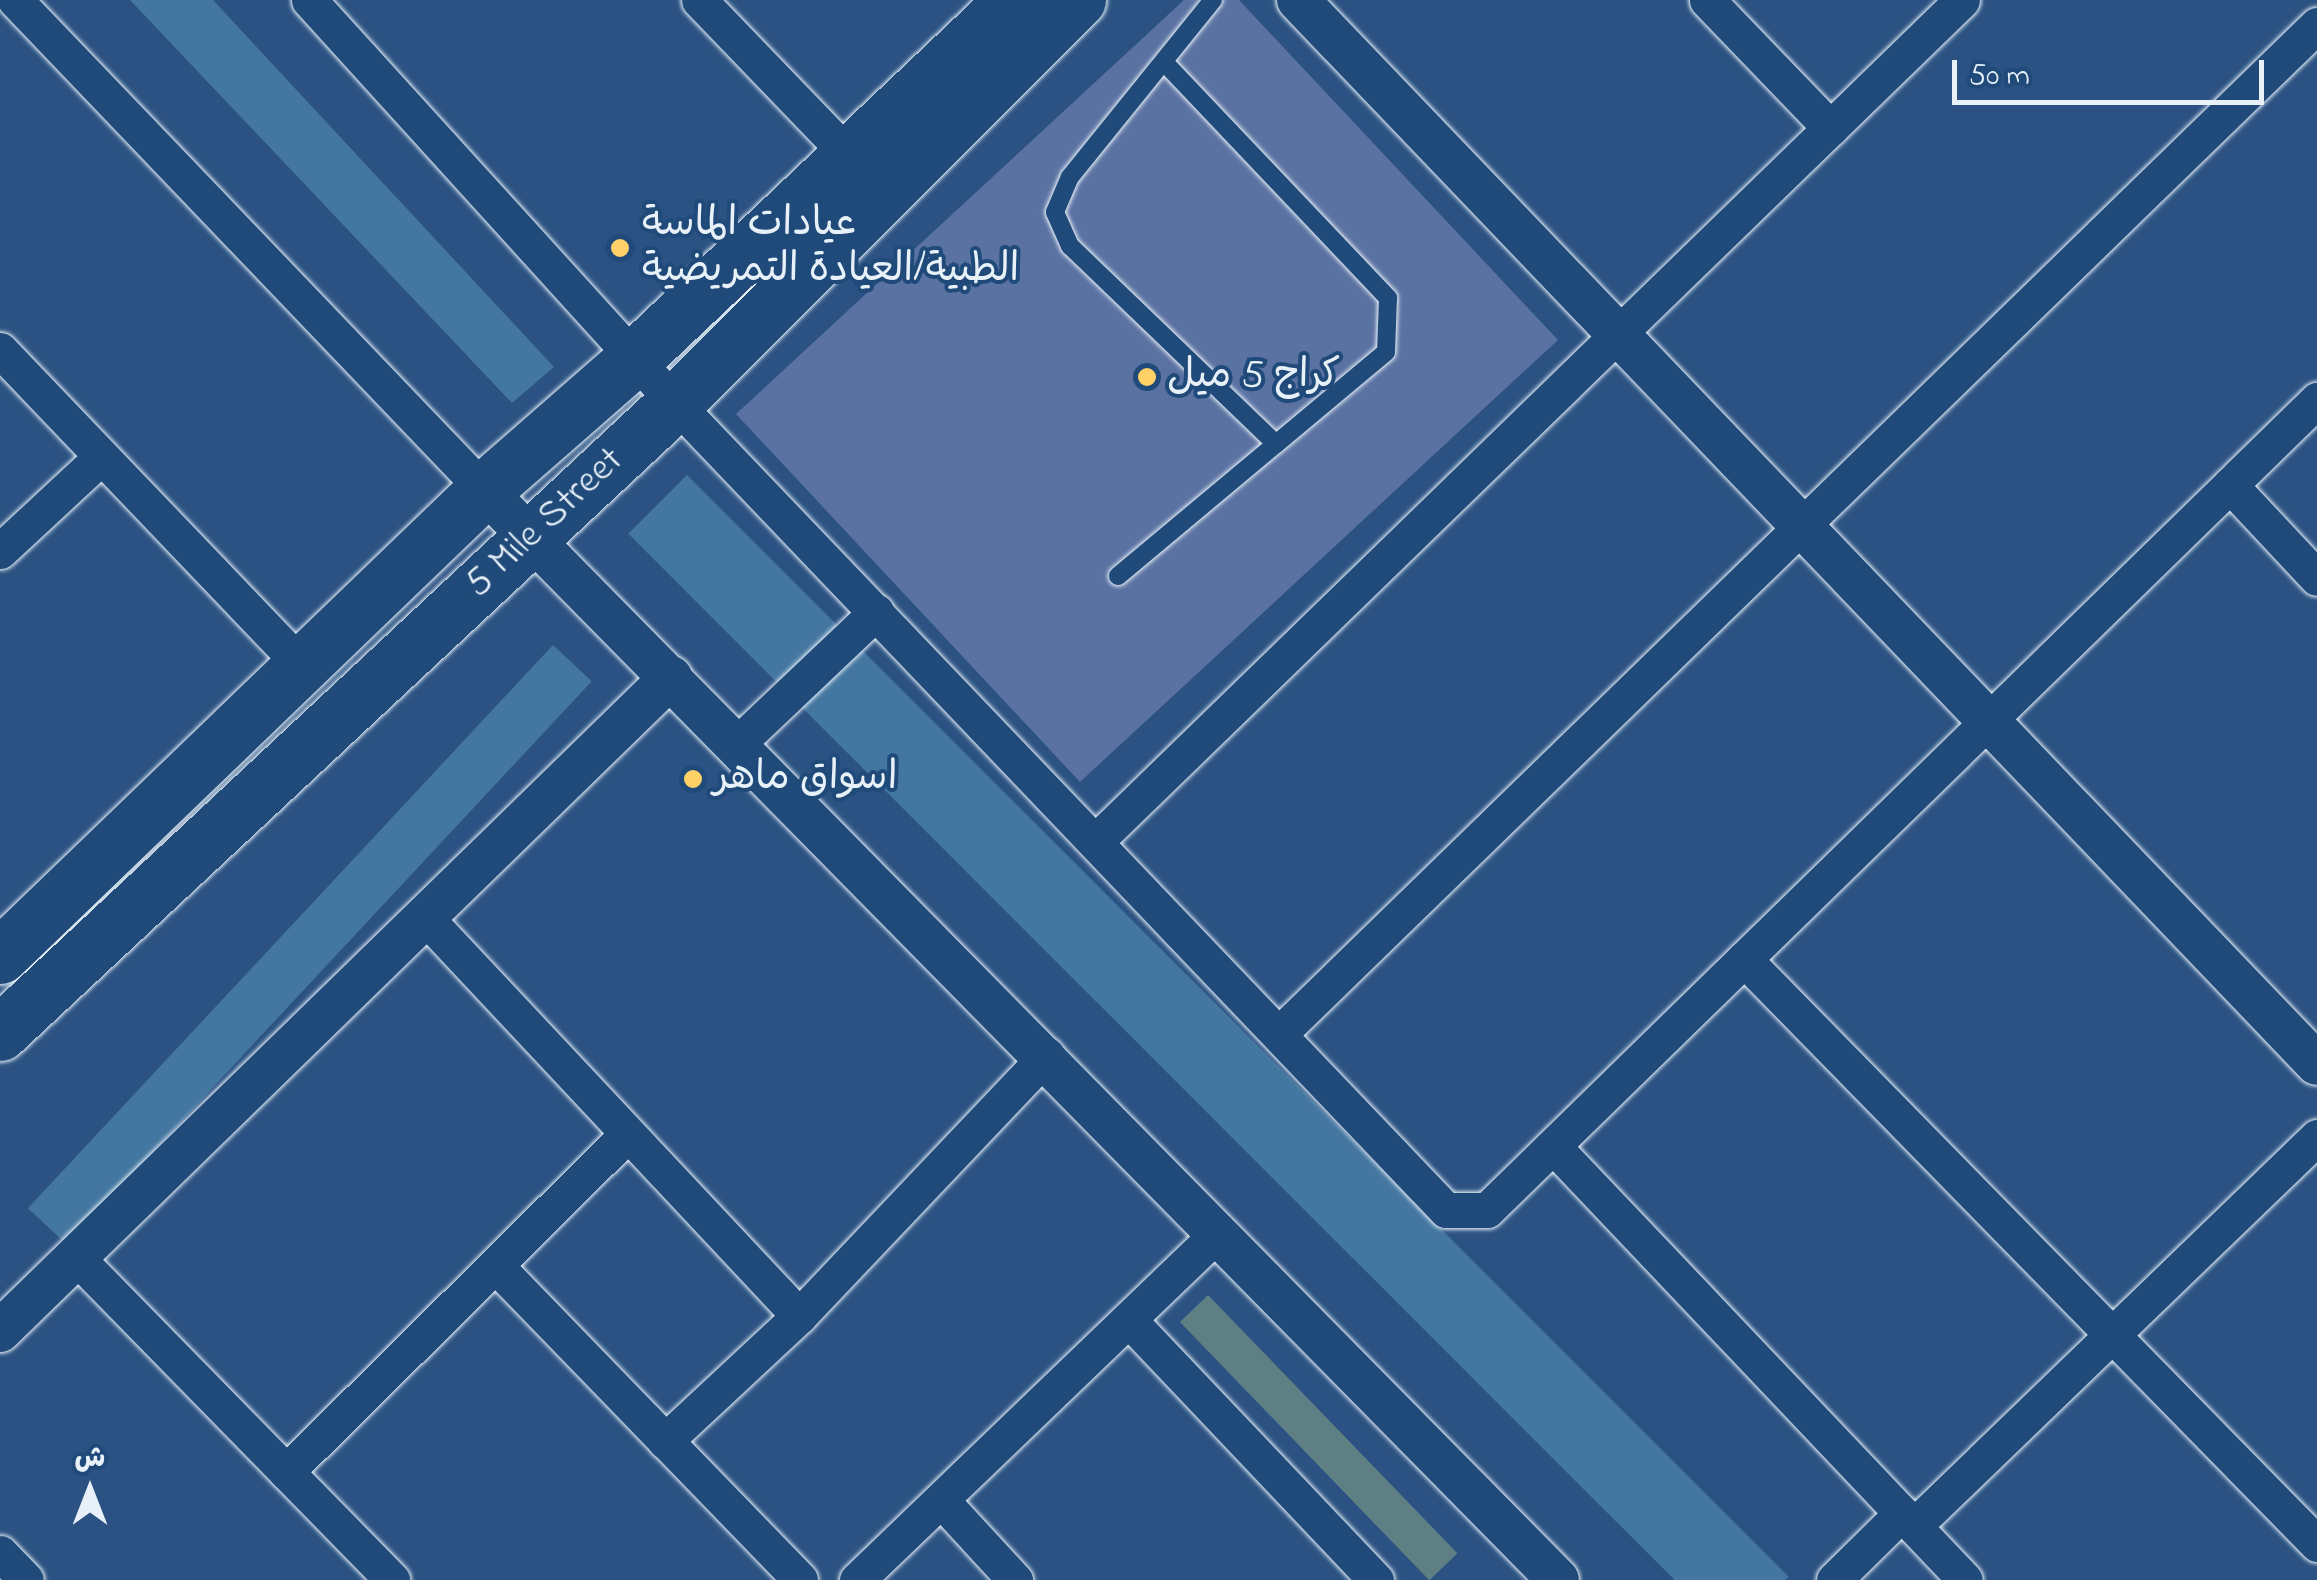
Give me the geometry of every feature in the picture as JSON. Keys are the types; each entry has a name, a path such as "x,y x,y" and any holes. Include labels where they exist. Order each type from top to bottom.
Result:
{"main road":[{"name":"5 Mile Street","path":"0,956 484,490 636,357 1013,0"},
{"name":"5 Mile Street","path":"0,1033 676,403 1078,0"}],"street":[{"path":"15,0 484,490 1220,1232 1538,1573"},
{"path":"309,0 676,403 1446,1210 1487,1210 2317,400"},
{"path":"700,0 850,157"},
{"path":"1298,0 2317,1064"},
{"path":"1707,0 1830,128"},
{"path":"1096,841 1962,0"},
{"path":"2308,0 2317,10"},
{"path":"1280,1033 2317,24"},
{"path":"0,350 301,665"},
{"path":"0,551 102,457"},
{"path":"2230,485 2317,578"},
{"path":"737,744 876,612"},
{"path":"0,1331 670,676"},
{"path":"425,917 799,1316"},
{"path":"1744,959 2317,1544"},
{"path":"665,1441 799,1316 1047,1056"},
{"path":"286,1472 498,1268 628,1134"},
{"path":"1834,1580 1908,1520 2114,1334 2317,1137"},
{"path":"1553,1146 1965,1580"},
{"path":"857,1580 1220,1232"},
{"path":"76,1258 392,1580"},
{"path":"498,1268 800,1580"},
{"path":"1129,1320 1376,1580"},
{"path":"942,1501 1016,1580"},
{"path":"0,1553 26,1580"}],"lane":[{"path":"1213,0 1070,176 1055,212 1070,246 1276,444"},
{"path":"1118,576 1386,352 1388,298 1165,63"}],"green space":[{"path":"1208,1295 1457,1553 1429,1580 1180,1322"}],"water":[{"path":"130,0 213,0 554,367 512,403"},
{"path":"687,475 1789,1577 1785,1580 1675,1580 628,534"},
{"path":"553,645 592,681 67,1244 28,1208"}],"building":[{"name":"كراج 5 ميل","path":"1184,0 1239,0 1558,340 1080,782 736,414"}],"place":[{"name":"عيادات الماسة الطبية/العيادة التمريضية","path":"620,248"},
{"name":"كراج 5 ميل","path":"1147,377"},
{"name":"اسواق ماهر","path":"693,779"}]}
